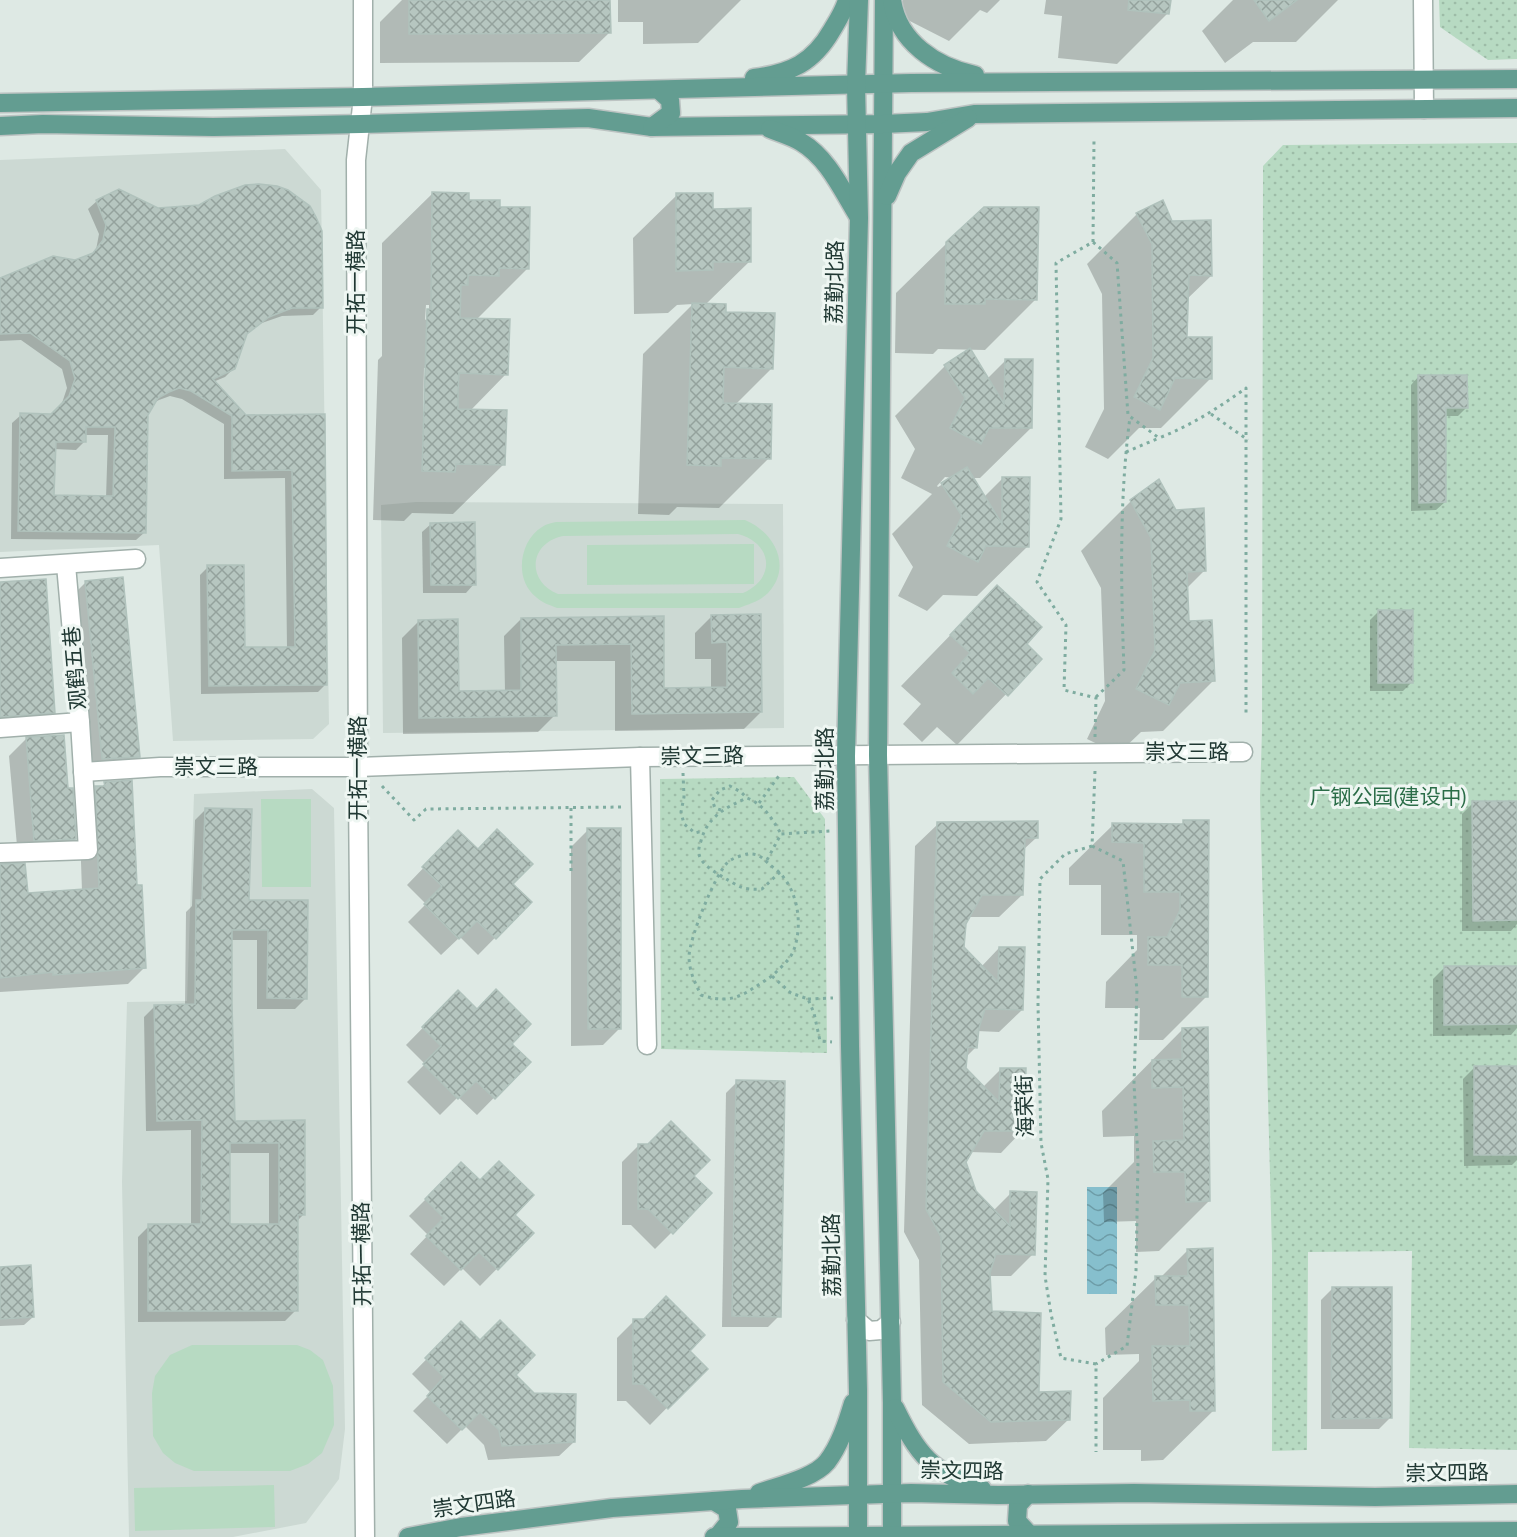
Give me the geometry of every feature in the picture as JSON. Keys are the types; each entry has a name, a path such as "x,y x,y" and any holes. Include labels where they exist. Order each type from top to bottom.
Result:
{"main road":[{"path":"659,90 775,75 807,62 823,47 844,10 847,0"},
{"name":"荔勤北路","path":"858,1536 858,1390 846,756 859,218 856,85 859,0"},
{"path":"884,0 878,755 891,1322 892,1536"},
{"path":"892,0 893,9 906,35 924,54 953,70 1012,83"},
{"path":"0,103 363,97 884,84 1517,79"},
{"path":"652,126 671,113 670,100 659,90"},
{"path":"0,126 43,124 213,127 588,118 652,126 763,126 927,122 974,114 1517,108"},
{"path":"884,203 897,173 911,153 974,114"},
{"path":"763,126 801,142 817,154 831,172 859,218"},
{"path":"742,1499 806,1476 826,1464 840,1439 858,1390"},
{"path":"892,1403 906,1432 923,1456 947,1475 998,1495"},
{"name":"崇文四路","path":"408,1537 461,1527 612,1508 742,1499 893,1493 998,1495 1134,1493 1375,1497 1517,1494"},
{"path":"1028,1494 1018,1505 1017,1521 1028,1533"},
{"path":"714,1501 727,1509 729,1522 716,1537"},
{"path":"716,1537 1517,1531"},
{"path":"976,1537 998,1534"}],"street":[{"name":"开拓一横路","path":"363,0 362,124 356,160 358,767 365,1537"},
{"path":"1423,0 1424,109"},
{"path":"0,568 136,559"},
{"name":"观鹤五巷","path":"0,853 88,850 80,722 66,565"},
{"path":"0,728 80,722"},
{"name":"崇文三路","path":"83,772 160,767 358,767 640,757 1243,752"},
{"path":"640,757 647,1045"},
{"path":"856,1320 869,1331 881,1330 891,1322"},
{"path":"1478,1537 1497,1531"},
{"path":"1347,1532 1367,1537"}],"path":[{"path":"1094,139 1093,242 1117,263 1128,415 1130,417 1126,452 1121,597 1124,670 1096,698 1092,846 1123,861 1137,990 1134,1083 1138,1160 1136,1271 1127,1346 1096,1365 1096,1452"},
{"path":"1093,242 1056,263 1061,519 1037,582 1066,625 1064,690 1096,698"},
{"path":"1126,452 1185,428 1211,414 1246,388 1248,440 1246,713"},
{"path":"1211,414 1248,440"},
{"path":"1130,417 1159,438"},
{"path":"759,803 782,771"},
{"path":"683,772 684,797 681,812 684,824 695,833 703,831"},
{"path":"382,786 414,820 426,809 641,807"},
{"path":"721,810 715,808 712,800 720,790 730,786 759,803 773,818 781,834"},
{"path":"747,798 721,810 703,831 698,851 702,860 744,890 762,889 780,872"},
{"path":"571,808 572,873"},
{"path":"781,834 835,830"},
{"path":"767,861 781,834"},
{"name":"海荣街","path":"1092,846 1065,854 1040,879 1038,948 1041,1143 1048,1179 1045,1276 1061,1358 1096,1365"},
{"path":"744,854 758,854 767,861 771,867 780,872 789,886 797,909 799,930 792,954 772,976 736,998 717,1000 701,995 692,977 689,956 698,921 720,875 727,862 744,854"},
{"path":"772,976 791,993 808,999 836,998"},
{"path":"808,999 814,1013 820,1041 838,1042"}],"shaded area":[{"path":"285,149 321,190 329,724 313,739 173,741 159,545 0,552 0,160"},
{"path":"416,502 783,504 784,728 383,733 381,505"},
{"path":"312,789 334,808 345,1429 339,1479 306,1523 233,1537 129,1537 122,1182 127,1002 187,1001 194,794"}],"green space":[{"path":"1439,0 1517,0 1517,59 1488,60 1440,27"},
{"name":"广钢公园(建设中)","path":"1517,143 1517,1450 1409,1448 1412,1251 1308,1252 1307,1450 1272,1451 1272,1251 1260,798 1263,166 1283,145"},
{"path":"745,520 755,525 772,541 777,551 779,572 768,593 739,608 557,608 541,601 529,590 522,571 524,551 528,541 542,527 556,522","holes":["738,534 758,545 766,561 761,579 754,587 743,593 558,594 540,580 537,572 538,554 543,546 563,536"]},
{"path":"754,544 754,584 587,585 587,545"},
{"path":"794,777 825,819 827,1053 661,1049 660,779"},
{"path":"261,799 311,799 311,887 262,887"},
{"path":"192,1345 297,1345 310,1350 323,1360 333,1386 334,1425 322,1453 308,1464 290,1471 194,1471 175,1463 163,1453 153,1436 152,1393 155,1376 170,1355"},
{"path":"274,1485 275,1527 135,1531 134,1488"}],"water":[{"path":"1087,1187 1117,1187 1117,1294 1087,1294"}],"building":[{"path":"409,0 610,0 611,33 409,34"},
{"path":"1129,0 1171,0 1169,14 1128,10"},
{"path":"1254,0 1297,0 1269,21"},
{"path":"245,185 277,186 288,190 310,206 322,231 323,308 292,308 269,317 247,334 235,369 213,379 246,415 325,414 327,685 209,686 207,565 244,565 245,647 295,647 292,470 232,471 232,416 191,391 179,388 158,398 148,415 146,533 18,531 20,413 51,414 69,396 75,379 70,361 30,333 0,334 0,278 53,256 75,260 93,253 103,240 106,225 96,200 119,189 158,208 199,205 215,196","holes":["86,427 115,427 113,496 54,495 56,442 86,442"]},
{"path":"432,192 469,193 469,200 500,200 500,207 530,207 529,269 499,268 499,276 468,275 468,285 461,285 460,318 510,319 508,375 459,373 458,392 458,409 507,410 505,465 456,464 455,472 422,471 427,309 431,309"},
{"path":"676,193 713,193 713,209 751,208 751,262 713,262 713,270 676,271"},
{"path":"1163,200 1172,221 1211,220 1212,276 1189,275 1187,337 1212,337 1212,379 1175,378 1160,410 1134,397 1153,358 1152,244 1136,213"},
{"path":"984,207 1039,207 1037,300 985,299 985,304 945,304 946,242"},
{"path":"692,303 726,304 726,312 775,313 773,369 724,367 723,403 772,404 771,459 721,458 721,466 687,465"},
{"path":"970,348 1004,404 1005,359 1033,359 1032,428 989,428 981,444 950,428 965,398 944,365"},
{"path":"1418,375 1467,375 1468,408 1446,408 1446,502 1419,503"},
{"path":"967,467 1002,524 1002,477 1030,477 1029,547 986,546 978,562 947,546 962,516 941,483"},
{"path":"1159,479 1176,510 1204,508 1206,571 1187,572 1189,621 1212,620 1215,681 1180,683 1169,705 1136,689 1155,650 1151,538 1130,500"},
{"path":"475,522 476,585 431,585 430,523"},
{"path":"123,577 140,757 102,759 85,581"},
{"path":"46,579 55,713 0,717 0,582"},
{"path":"997,585 1042,627 1027,644 1042,659 1008,696 988,678 973,694 952,673 970,653 950,635"},
{"path":"1378,610 1413,610 1413,683 1378,683"},
{"path":"761,614 762,712 632,714 631,644 556,645 557,716 419,718 418,620 458,619 459,691 521,690 521,618 664,616 664,688 727,687 727,642 712,643 711,615"},
{"path":"64,735 68,788 73,788 76,839 34,841 26,737"},
{"path":"132,780 137,885 142,885 146,968 53,975 53,972 0,978 0,864 25,863 28,893 99,888 95,786 105,786 104,782"},
{"path":"1472,801 1517,801 1517,920 1473,921"},
{"path":"205,808 252,809 249,900 308,900 307,999 267,998 268,930 232,930 235,1121 305,1120 305,1215 298,1215 298,1311 148,1311 148,1224 201,1224 202,1120 157,1121 154,1005 195,1004 196,900 202,900","holes":["230,1143 279,1143 279,1224 230,1224"]},
{"path":"1183,820 1209,820 1208,997 1182,997 1182,965 1148,965 1148,937 1167,937 1180,910 1180,892 1144,892 1144,843 1112,842 1112,823 1183,824"},
{"path":"1038,821 1038,838 1025,838 1023,895 982,895 966,924 964,947 998,982 999,947 1025,947 1023,1010 985,1009 979,1028 977,1048 968,1047 966,1068 999,1102 1000,1068 1026,1068 1024,1131 984,1131 966,1162 976,1191 1010,1226 1010,1191 1037,1192 1035,1255 996,1254 990,1273 992,1311 1041,1313 1039,1392 1071,1391 1070,1420 991,1422 943,1382 941,1237 926,1209 937,822"},
{"path":"587,828 621,828 621,1029 588,1029"},
{"path":"497,829 533,864 513,884 532,902 496,939 477,921 459,939 424,904 442,886 422,867 458,830 478,849"},
{"path":"1444,966 1517,966 1517,1024 1444,1025"},
{"path":"496,989 531,1024 512,1044 531,1062 495,1099 476,1081 458,1099 423,1064 441,1046 422,1027 458,990 477,1009"},
{"path":"1208,1027 1210,1201 1186,1202 1185,1172 1154,1172 1153,1141 1184,1140 1183,1087 1152,1088 1152,1060 1182,1059 1182,1028"},
{"path":"1474,1066 1517,1066 1517,1155 1474,1155"},
{"path":"736,1080 785,1081 781,1317 732,1316"},
{"path":"671,1121 710,1160 694,1176 712,1193 673,1234 648,1209 638,1209 638,1144 648,1144"},
{"path":"499,1161 534,1195 515,1215 534,1233 498,1270 479,1252 461,1270 426,1236 444,1218 425,1199 461,1162 480,1180"},
{"path":"1213,1248 1215,1411 1190,1411 1190,1400 1153,1401 1152,1346 1190,1346 1189,1305 1156,1305 1155,1276 1188,1276 1187,1249"},
{"path":"31,1265 34,1317 0,1319 0,1267"},
{"path":"1332,1287 1392,1287 1392,1418 1331,1419"},
{"path":"666,1296 705,1335 690,1351 708,1369 668,1409 643,1384 633,1384 633,1319 644,1319"},
{"path":"500,1320 535,1355 516,1375 534,1393 576,1394 575,1442 502,1446 499,1430 480,1412 462,1430 427,1396 444,1377 425,1358 461,1321 480,1340"}]}
